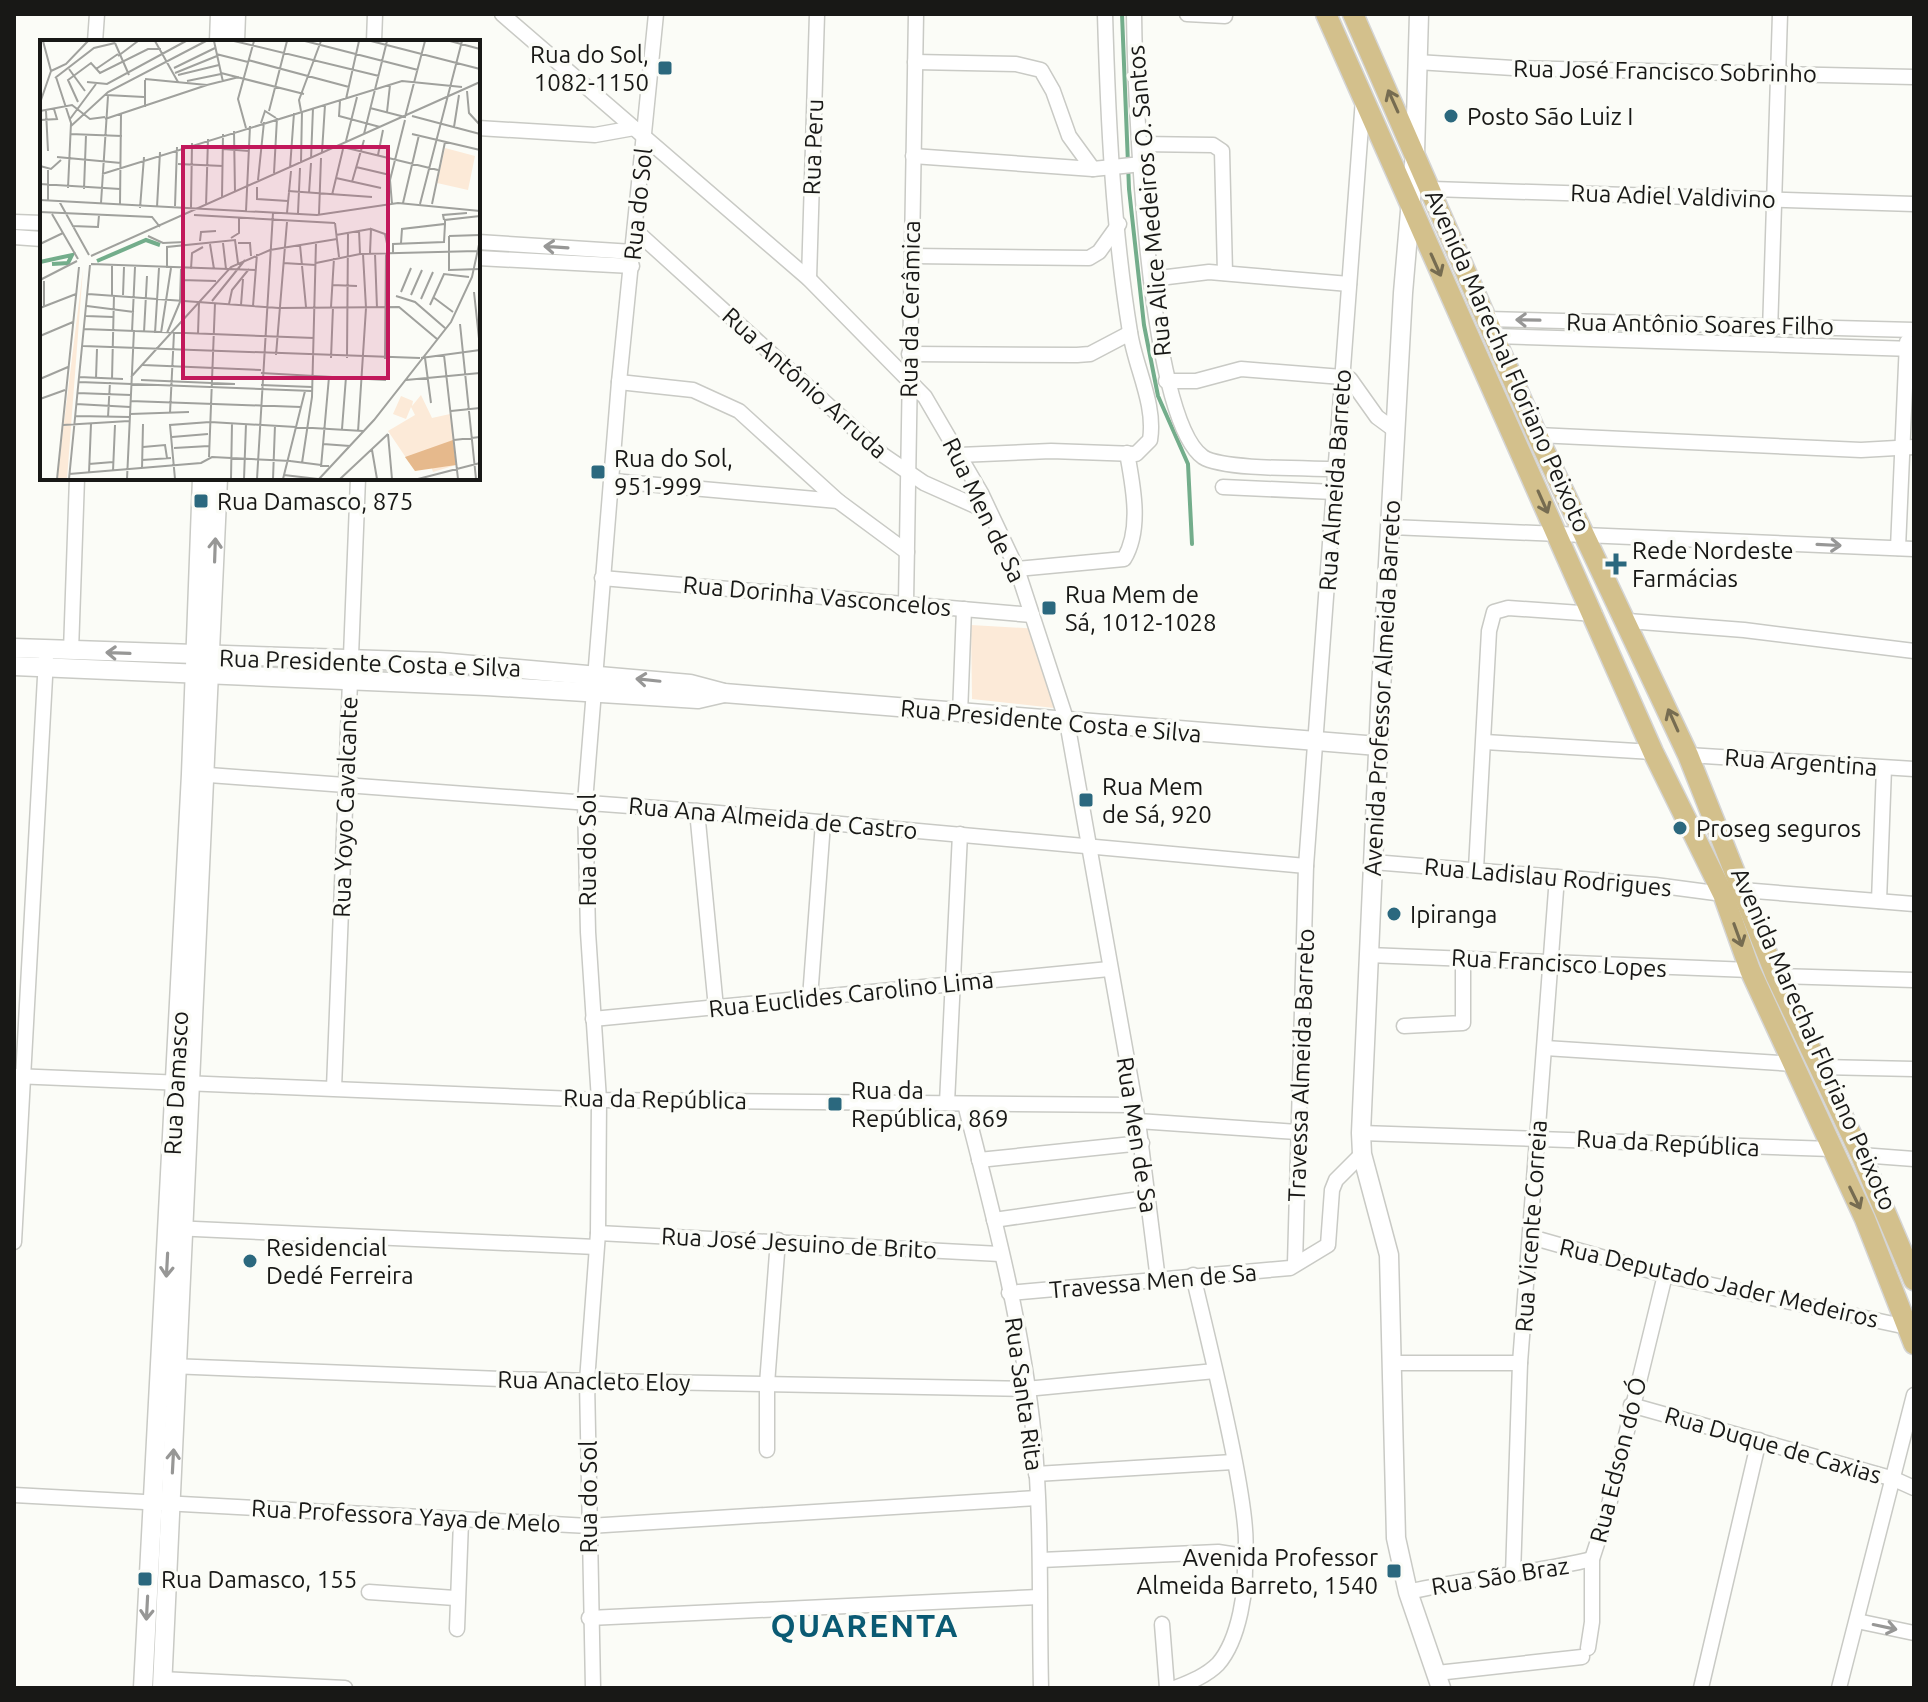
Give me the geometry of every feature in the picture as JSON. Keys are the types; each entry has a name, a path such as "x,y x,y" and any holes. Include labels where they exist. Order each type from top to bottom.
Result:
{"main road":[{"name":"Avenida Marechal Floriano Peixoto","path":"1326,14 1556,533 1595,614 1653,752 1732,892 1821,1067 1914,1280"},
{"name":"Avenida Marechal Floriano Peixoto","path":"1353,14 1537,435 1628,621 1688,755 1732,892 1750,970 1865,1219 1911,1336"}],"street":[{"path":"95,40 97,14"},
{"path":"219,40 220,14"},
{"path":"235,40 236,14"},
{"path":"374,40 375,14"},
{"name":"Rua Men de Sa","path":"502,14 809,279 908,379 925,397 989,512 1017,569 1067,722 1142,1143 1158,1280"},
{"name":"Rua do Sol","path":"593,1688 589,1618 587,1381 597,1240 599,1100 585,802 619,382 636,231 639,133 656,14"},
{"name":"Rua Peru","path":"809,279 817,14"},
{"name":"Rua da Cerâmica","path":"906,603 916,14"},
{"name":"Rua Alice Medeiros O. Santos","path":"1105,14 1166,381 1183,431 1200,454 1219,464 1335,469"},
{"name":"Rua Alice Medeiros O. Santos","path":"1134,14 1140,144 1128,165 1119,224 1130,333 1151,420 1150,440 1134,453"},
{"path":"1187,14 1225,16"},
{"name":"Avenida Professor Almeida Barreto","path":"1419,14 1415,153 1409,205 1378,746 1361,1133 1362,1154 1389,1255 1396,1538 1408,1592 1439,1680"},
{"path":"1769,344 1780,14"},
{"path":"915,62 1016,64 1041,70 1053,91 1069,136 1093,169"},
{"name":"Rua José Francisco Sobrinho","path":"1417,62 1914,77"},
{"name":"Rua Almeida Barreto","path":"1306,866 1363,94"},
{"path":"480,128 595,135 639,133"},
{"path":"1140,144 1213,145 1223,155 1225,273"},
{"path":"913,156 1093,169 1128,165"},
{"name":"Rua Adiel Valdivino","path":"1432,189 1914,204"},
{"path":"14,222 40,223"},
{"path":"912,256 1089,258 1099,252 1119,224"},
{"name":"Rua Antônio Arruda","path":"636,231 907,473 989,512"},
{"path":"14,237 40,239"},
{"path":"480,242 632,259"},
{"path":"480,258 632,259"},
{"path":"1151,279 1192,271 1349,284"},
{"name":"Rua Antônio Soares Filho","path":"1491,327 1770,325 1910,330"},
{"name":"Rua Antônio Soares Filho","path":"1491,327 1769,344 1910,349"},
{"path":"1898,548 1908,448 1910,330"},
{"path":"909,354 1090,354 1130,333"},
{"path":"1166,381 1196,381 1241,369 1342,377 1350,379 1377,417 1396,431"},
{"path":"619,382 693,390 717,398 767,433 838,501 907,552"},
{"path":"1537,435 1861,450 1908,448"},
{"path":"959,455 1134,453 1131,539 1124,559 1017,569"},
{"path":"71,651 77,480"},
{"name":"Rua Damasco","path":"202,480 203,664"},
{"name":"Rua Damasco","path":"143,1688 162,1501 203,664 218,480"},
{"name":"Rua Yoyo Cavalcante","path":"334,1088 358,480"},
{"path":"613,481 838,501"},
{"path":"1223,487 1334,492"},
{"path":"1391,527 1914,549"},
{"name":"Rua Dorinha Vasconcelos","path":"602,578 1032,615"},
{"path":"1476,869 1489,631 1494,612 1508,608 1595,614"},
{"path":"960,714 964,609"},
{"path":"1628,621 1744,630 1914,651"},
{"name":"Rua Presidente Costa e Silva","path":"14,648 46,659 203,664 349,660 439,662 594,684"},
{"name":"Rua Presidente Costa e Silva","path":"14,666 71,651 349,681 690,684 724,693 1378,746"},
{"path":"14,1242 20,1032 46,659"},
{"path":"1485,742 1653,752"},
{"name":"Rua Argentina","path":"1688,755 1914,769"},
{"path":"1879,901 1884,768"},
{"name":"Rua Ana Almeida de Castro","path":"198,774 697,811 1306,866"},
{"path":"697,811 716,1008"},
{"path":"810,998 823,823"},
{"path":"947,1103 960,834"},
{"name":"Rua Ladislau Rodrigues","path":"1373,862 1914,904"},
{"name":"Travessa Almeida Barreto","path":"1295,1264 1306,866"},
{"name":"Rua Vicente Correia","path":"1513,1575 1520,1363 1557,877"},
{"name":"Rua Francisco Lopes","path":"1368,955 1750,970"},
{"path":"1404,1026 1463,1023 1463,958"},
{"name":"Rua Euclides Carolino Lima","path":"593,1019 1109,969"},
{"path":"1776,976 1914,980"},
{"path":"1545,1048 1795,1064"},
{"path":"1821,1067 1914,1069"},
{"name":"Rua da República","path":"18,1076 599,1100 1134,1105"},
{"name":"Rua Santa Rita","path":"965,1104 994,1220 1026,1389 1036,1474 1041,1560 1041,1688"},
{"path":"1138,1121 1297,1132"},
{"name":"Rua da República","path":"1361,1133 1832,1149"},
{"path":"979,1160 1142,1143"},
{"name":"Travessa Men de Sa","path":"1009,1293 1193,1275 1283,1270 1328,1245 1332,1190 1336,1180 1362,1154"},
{"path":"1861,1155 1914,1159"},
{"path":"994,1220 1147,1198"},
{"name":"Rua José Jesuino de Brito","path":"177,1228 597,1240 778,1240 1000,1254"},
{"name":"Rua Deputado Jader Medeiros","path":"1531,1237 1665,1275 1911,1336"},
{"path":"767,1450 767,1384 778,1240"},
{"path":"1175,1688 1199,1678 1227,1651 1240,1606 1247,1535 1193,1275"},
{"name":"Rua Edson do Ó","path":"1439,1680 1585,1652 1592,1559 1607,1513 1665,1275"},
{"path":"1392,1363 1520,1363"},
{"name":"Rua Anacleto Eloy","path":"170,1366 587,1381 1026,1389 1215,1371"},
{"path":"1839,1688 1914,1395"},
{"name":"Rua Duque de Caxias","path":"1631,1405 1894,1479 1914,1488"},
{"path":"1701,1688 1759,1440"},
{"path":"1036,1474 1233,1462"},
{"name":"Rua Professora Yaya de Melo","path":"14,1495 589,1526 1037,1498"},
{"name":"Rua Damasco","path":"161,1683 162,1501"},
{"path":"457,1629 455,1598 461,1521"},
{"path":"1041,1560 1218,1552 1244,1560"},
{"name":"Rua São Braz","path":"1408,1592 1463,1579 1513,1575 1592,1559"},
{"path":"369,1592 455,1598"},
{"path":"589,1618 1039,1597"},
{"path":"1857,1621 1914,1633"},
{"path":"1162,1624 1167,1688"},
{"path":"161,1683 345,1688"}],"shaded area":[{"path":"971,625 1040,629 1063,709 972,699"}],"waterway":[{"path":"1122,14 1129,189 1144,325 1158,396 1188,464 1192,544"}],"place":[{"name":"Rua do Sol, 1082-1150","path":"665,68"},
{"name":"Posto São Luiz I","path":"1451,116"},
{"name":"Rua do Sol, 951-999","path":"598,472"},
{"name":"Rua Damasco, 875","path":"201,501"},
{"name":"Rede Nordeste Farmácias","path":"1616,564"},
{"name":"Rua Mem de Sá, 1012-1028","path":"1049,608"},
{"name":"Rua Mem de Sá, 920","path":"1086,800"},
{"name":"Proseg seguros","path":"1680,828"},
{"name":"Ipiranga","path":"1394,914"},
{"name":"Rua da República, 869","path":"835,1104"},
{"name":"Residencial Dedé Ferreira","path":"250,1261"},
{"name":"Avenida Professor Almeida Barreto, 1540","path":"1394,1571"},
{"name":"Rua Damasco, 155","path":"145,1579"}],"district":[{"name":"QUARENTA","path":"865,1625"}]}
